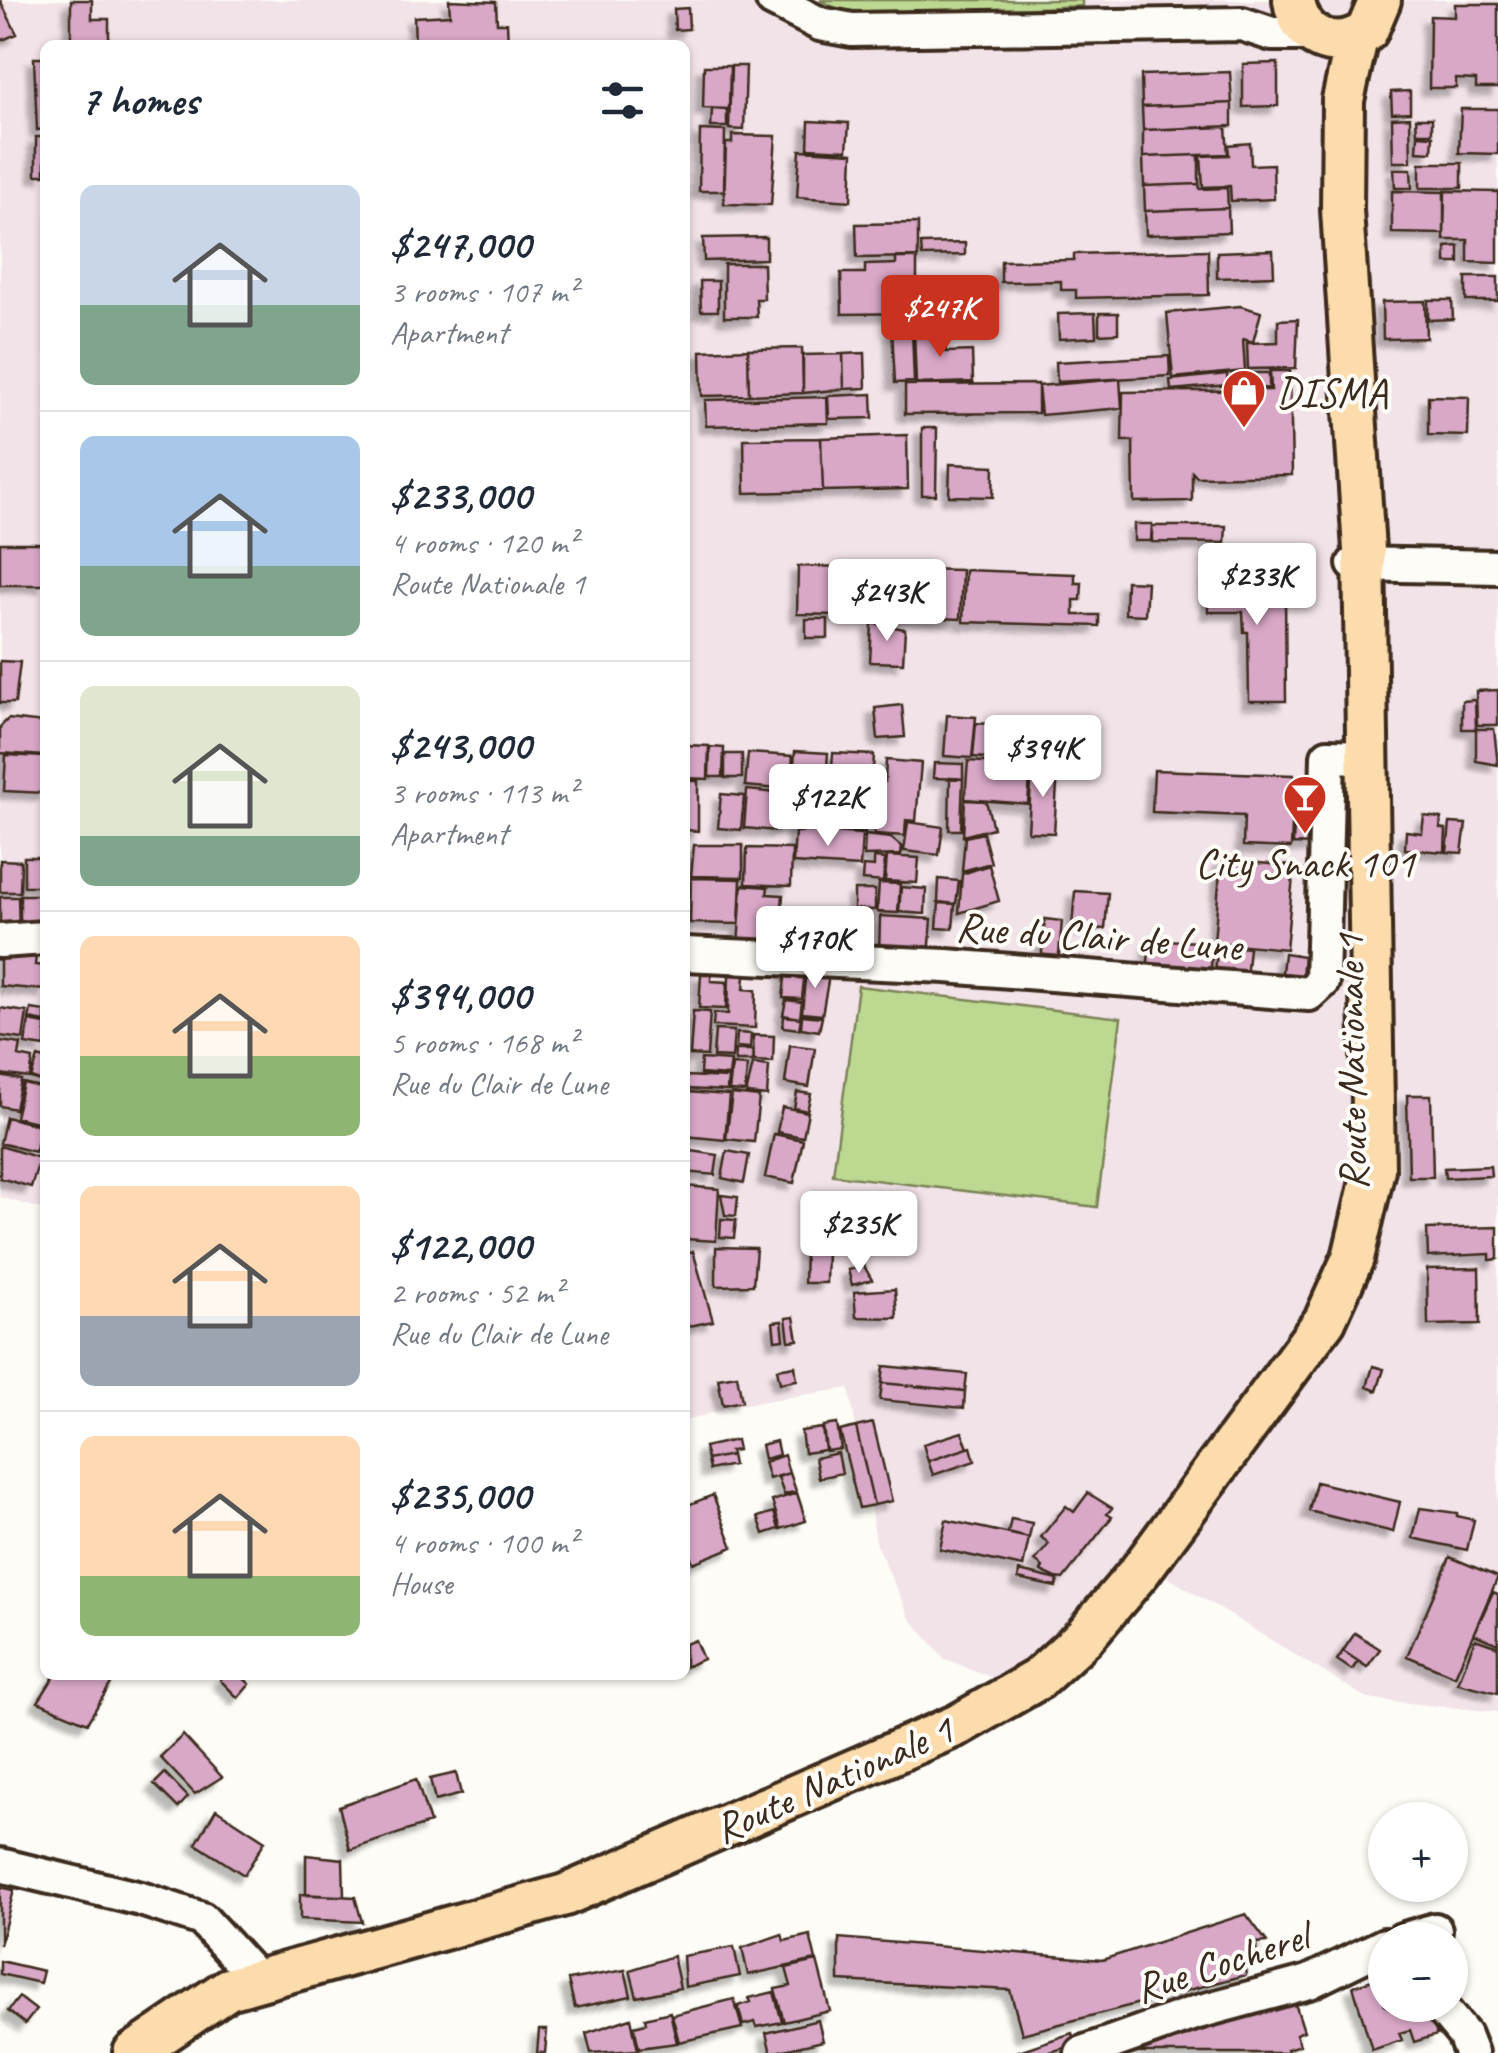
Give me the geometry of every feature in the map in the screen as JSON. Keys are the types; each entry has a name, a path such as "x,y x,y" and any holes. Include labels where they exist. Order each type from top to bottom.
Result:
{"main road":[{"path":"1321,28 1375,20 1380,0"},
{"name":"Route Nationale 1","path":"134,2053 228,1989 565,1895 940,1733 1038,1678 1084,1637 1185,1510 1325,1320 1354,1258 1374,1169 1369,906 1357,756 1342,435 1348,348 1342,100 1321,28"},
{"name":"Route Nationale 1","path":"1348,348 1356,385 1359,565 1357,756 1344,865 1354,1258"},
{"name":"Route Nationale 1","path":"1344,865 1369,906"}],"street":[{"path":"772,0 820,24 852,30 1242,24 1272,34 1321,28"},
{"path":"1242,24 1279,0"},
{"path":"1359,565 1498,567"},
{"name":"Rue du Clair de Lune","path":"690,954 946,966 1250,988 1298,996 1309,994 1322,982 1344,865"},
{"path":"0,941 40,938"},
{"path":"0,1865 141,1899 202,1919 257,1979"},
{"name":"Rue Cocherel","path":"1082,2053 1194,2014 1308,1982 1368,1954"},
{"path":"1453,2022 1471,2053"}],"shaded area":[{"path":"0,0 1498,0 1498,1712 1368,1699 1164,1575 1121,1568 1074,1623 1004,1682 945,1659 910,1618 877,1546 849,1388 733,1406 690,1419 690,40 40,40 40,1209 0,1197"}],"green space":[{"path":"820,0 1082,0 1082,6 852,16"},
{"path":"858,986 1121,1018 1097,1207 833,1175"}],"building":[{"path":"0,0 17,34 0,41"},
{"path":"71,0 92,0 92,19 109,19 109,40 71,40"},
{"path":"449,0 496,2 497,23 507,23 508,40 415,40 414,17 450,15"},
{"path":"1455,4 1498,4 1498,88 1476,88 1476,80 1456,79 1456,88 1429,88 1430,16 1455,17"},
{"path":"688,8 689,29 675,30 674,9"},
{"path":"34,58 40,58 40,130 37,130"},
{"path":"1278,63 1278,106 1243,107 1243,64"},
{"path":"704,66 730,66 729,109 703,108"},
{"path":"731,66 746,66 744,130 729,129"},
{"path":"1230,72 1232,103 1142,107 1141,75"},
{"path":"1410,91 1410,112 1392,113 1391,92"},
{"path":"1232,103 1232,126 1143,130 1142,107"},
{"path":"712,109 727,110 727,127 711,127"},
{"path":"1461,109 1498,109 1498,154 1459,153"},
{"path":"1410,117 1411,162 1393,162 1392,118"},
{"path":"1416,118 1432,118 1432,133 1417,133"},
{"path":"809,121 849,123 847,150 808,148"},
{"path":"1226,127 1228,154 1143,157 1143,130"},
{"path":"700,130 725,131 724,191 699,191"},
{"path":"732,135 776,136 771,205 724,204 726,143 732,143"},
{"path":"1418,135 1433,136 1432,152 1417,151"},
{"path":"36,137 40,137 40,175 36,175"},
{"path":"1250,143 1251,165 1273,164 1274,199 1231,201 1230,186 1203,187 1201,156 1229,155 1228,145"},
{"path":"800,150 853,153 851,201 797,197"},
{"path":"1199,155 1199,184 1144,186 1143,157"},
{"path":"1420,163 1462,163 1462,188 1420,188"},
{"path":"1394,169 1411,169 1412,188 1395,188"},
{"path":"1199,184 1200,189 1227,188 1228,208 1145,211 1144,186"},
{"path":"1392,191 1444,192 1444,234 1392,233"},
{"path":"1445,191 1498,192 1498,263 1468,262 1468,240 1444,240"},
{"path":"1228,208 1229,232 1146,235 1145,211"},
{"path":"918,223 918,257 857,258 856,224"},
{"path":"766,237 766,259 704,261 703,238"},
{"path":"965,243 965,255 922,256 921,244"},
{"path":"1459,246 1459,263 1446,263 1446,247"},
{"path":"1208,250 1209,295 1076,298 1076,290 1061,290 1061,281 1001,282 1001,261 1074,260 1074,254"},
{"path":"1273,250 1274,276 1217,278 1217,252"},
{"path":"896,258 917,258 917,313 842,314 841,273 865,273 865,265 896,264"},
{"path":"724,264 763,264 764,299 756,299 757,317 724,317"},
{"path":"1466,277 1498,277 1498,301 1466,301"},
{"path":"700,281 718,281 718,311 701,311"},
{"path":"1428,300 1452,300 1453,319 1428,320"},
{"path":"1425,301 1426,338 1383,339 1382,302"},
{"path":"1240,306 1261,312 1253,342 1243,339 1245,371 1173,378 1167,313"},
{"path":"1095,313 1096,337 1059,339 1058,314"},
{"path":"1099,313 1118,313 1118,333 1099,334"},
{"path":"1298,319 1296,368 1248,369 1247,343 1278,342 1278,320"},
{"path":"912,329 914,382 895,383 892,330"},
{"path":"945,329 946,352 972,351 973,382 916,384 914,330"},
{"path":"802,348 803,393 749,395 748,349"},
{"path":"748,349 749,395 702,396 701,351"},
{"path":"865,353 866,388 844,389 843,354"},
{"path":"843,354 844,389 803,393 803,355"},
{"path":"1169,356 1170,376 1057,382 1056,362"},
{"path":"1270,371 1290,371 1292,475 1197,477 1192,472 1192,501 1134,502 1133,441 1122,441 1123,392 1271,390"},
{"path":"1232,373 1269,373 1269,388 1233,389"},
{"path":"1227,374 1228,385 1171,390 1170,380"},
{"path":"1120,379 1122,408 1041,415 1038,386"},
{"path":"1038,384 1038,413 905,414 905,385"},
{"path":"872,394 873,418 829,419 828,396"},
{"path":"1428,396 1469,397 1468,436 1428,435"},
{"path":"827,397 828,423 706,426 705,400"},
{"path":"922,428 937,428 936,495 922,495"},
{"path":"907,435 908,489 823,491 821,438"},
{"path":"821,438 823,491 745,493 744,439"},
{"path":"950,464 994,466 993,497 949,496"},
{"path":"1134,524 1152,524 1151,541 1134,541"},
{"path":"1152,526 1226,526 1225,543 1152,542"},
{"path":"0,543 40,543 40,585 0,585"},
{"path":"798,566 912,568 911,617 797,614"},
{"path":"915,569 962,570 960,619 913,617"},
{"path":"965,570 1075,574 1075,583 1082,583 1081,600 1074,600 1074,615 1099,615 1099,626 963,622"},
{"path":"1267,574 1280,581 1285,595 1286,701 1249,701 1248,632 1244,632 1243,612 1208,612 1208,575"},
{"path":"1126,581 1147,582 1145,615 1125,614"},
{"path":"806,619 828,619 828,638 806,638"},
{"path":"872,623 905,629 903,663 870,662"},
{"path":"0,661 20,662 15,703 0,703"},
{"path":"1498,690 1498,725 1477,725 1476,691"},
{"path":"1475,700 1476,729 1462,729 1462,701"},
{"path":"902,705 905,737 878,739 875,708"},
{"path":"947,715 976,717 972,758 944,756"},
{"path":"8,719 40,722 40,756 0,753 0,727"},
{"path":"976,723 1041,728 1040,743 1056,745 1064,756 1064,764 973,757"},
{"path":"1476,729 1494,729 1498,765 1476,761"},
{"path":"690,745 709,746 708,779 690,778"},
{"path":"710,747 724,748 723,777 709,777"},
{"path":"795,751 828,753 826,780 793,778"},
{"path":"748,753 793,756 790,790 745,786"},
{"path":"833,753 874,755 872,782 831,780"},
{"path":"725,754 742,754 742,778 725,778"},
{"path":"6,755 40,757 40,793 4,791"},
{"path":"886,760 921,763 916,821 906,820 905,836 874,834 873,781 885,782"},
{"path":"968,761 1031,765 1028,804 965,799"},
{"path":"934,763 963,764 963,779 933,778"},
{"path":"1032,766 1058,768 1054,833 1028,832"},
{"path":"1154,770 1294,775 1291,848 1243,846 1244,816 1152,812"},
{"path":"950,778 963,779 961,830 949,830"},
{"path":"690,781 698,781 698,831 690,830"},
{"path":"824,781 871,783 870,805 823,803"},
{"path":"747,790 789,794 786,826 777,831 744,828"},
{"path":"721,794 744,796 741,830 718,828"},
{"path":"965,800 986,801 993,828 963,836"},
{"path":"793,803 867,807 865,833 792,829"},
{"path":"1424,816 1441,818 1440,828 1446,829 1445,852 1405,849 1406,831 1422,833"},
{"path":"908,822 943,827 939,855 904,851"},
{"path":"1450,823 1466,824 1462,853 1447,852"},
{"path":"1294,826 1313,826 1312,845 1293,844"},
{"path":"795,832 862,834 860,867 793,863"},
{"path":"983,833 991,863 962,871 965,837"},
{"path":"865,835 891,838 902,847 901,855 864,856"},
{"path":"694,845 743,845 743,877 691,876"},
{"path":"747,848 792,849 791,886 746,884"},
{"path":"887,856 919,858 917,883 885,881"},
{"path":"24,857 40,857 40,886 24,886"},
{"path":"874,858 885,859 883,882 862,880 863,866 874,867"},
{"path":"0,860 21,861 20,892 0,892"},
{"path":"1221,860 1294,866 1286,949 1214,942"},
{"path":"989,865 999,901 959,913 962,874"},
{"path":"691,878 741,879 739,924 690,923"},
{"path":"939,879 959,881 956,904 938,902"},
{"path":"879,883 900,884 898,913 877,912"},
{"path":"742,885 768,887 767,894 783,895 779,950 738,946"},
{"path":"901,887 926,889 925,914 899,912"},
{"path":"854,890 875,890 875,910 854,909"},
{"path":"1075,891 1108,893 1105,929 1072,927"},
{"path":"20,895 40,895 40,931 20,931"},
{"path":"0,897 18,897 19,932 0,932"},
{"path":"939,903 955,904 953,929 937,928"},
{"path":"880,916 932,919 929,956 879,953"},
{"path":"1045,919 1062,921 1058,965 1041,963"},
{"path":"1150,939 1213,943 1210,978 1147,973"},
{"path":"1217,945 1249,948 1246,979 1215,977"},
{"path":"0,952 36,956 40,990 0,986"},
{"path":"1284,953 1304,956 1302,976 1282,973"},
{"path":"786,968 805,970 802,999 783,998"},
{"path":"806,968 830,970 822,1015 802,1013"},
{"path":"701,974 711,974 711,981 727,982 726,1009 699,1008"},
{"path":"729,975 745,976 744,989 756,990 755,1028 713,1026 714,1013 728,1014"},
{"path":"786,1000 802,1002 800,1018 783,1015"},
{"path":"0,1008 27,1012 23,1039 0,1036"},
{"path":"31,1009 40,1010 40,1021 29,1019"},
{"path":"693,1011 710,1012 707,1056 690,1055"},
{"path":"802,1015 822,1017 819,1031 801,1028"},
{"path":"784,1016 801,1018 799,1029 783,1027"},
{"path":"29,1021 40,1023 40,1046 25,1044"},
{"path":"715,1030 734,1031 732,1058 713,1057"},
{"path":"737,1033 751,1034 750,1048 736,1047"},
{"path":"753,1035 774,1036 773,1062 754,1061"},
{"path":"0,1041 21,1044 19,1056 33,1059 30,1078 0,1074"},
{"path":"790,1045 815,1048 809,1087 785,1083"},
{"path":"735,1050 753,1050 753,1061 735,1061"},
{"path":"38,1057 40,1058 40,1081 31,1078"},
{"path":"701,1059 731,1061 729,1076 700,1074"},
{"path":"753,1064 769,1066 767,1096 746,1094"},
{"path":"732,1065 747,1066 745,1092 729,1091"},
{"path":"0,1076 21,1080 15,1109 0,1106"},
{"path":"690,1076 728,1078 727,1091 690,1089"},
{"path":"23,1083 40,1087 40,1123 15,1117"},
{"path":"690,1092 729,1095 725,1140 690,1136"},
{"path":"797,1092 811,1094 807,1111 794,1108"},
{"path":"732,1094 759,1097 754,1142 726,1139"},
{"path":"1407,1095 1431,1095 1433,1177 1409,1177"},
{"path":"782,1107 808,1112 803,1137 777,1132"},
{"path":"6,1117 40,1126 35,1152 0,1143"},
{"path":"774,1134 803,1140 794,1183 765,1177"},
{"path":"0,1146 40,1158 31,1187 0,1178"},
{"path":"690,1151 718,1155 715,1175 690,1172"},
{"path":"727,1151 749,1155 744,1183 722,1178"},
{"path":"1490,1166 1491,1176 1445,1178 1444,1168"},
{"path":"690,1186 719,1189 716,1241 690,1239"},
{"path":"721,1195 738,1197 736,1216 725,1215"},
{"path":"721,1219 736,1220 734,1238 720,1237"},
{"path":"1498,1227 1498,1259 1490,1260 1490,1254 1428,1257 1427,1229"},
{"path":"716,1247 756,1248 753,1285 716,1286"},
{"path":"805,1249 827,1250 826,1283 804,1283"},
{"path":"693,1251 713,1321 690,1326"},
{"path":"864,1266 872,1280 852,1285 848,1270"},
{"path":"1479,1268 1480,1324 1428,1325 1427,1269"},
{"path":"895,1289 897,1318 856,1317 854,1292"},
{"path":"794,1317 798,1340 789,1341 786,1318"},
{"path":"782,1321 784,1339 775,1340 773,1322"},
{"path":"795,1366 797,1380 780,1383 777,1369"},
{"path":"884,1366 967,1374 965,1391 882,1383"},
{"path":"1373,1366 1384,1369 1377,1391 1367,1387"},
{"path":"737,1375 742,1401 723,1405 718,1378"},
{"path":"882,1383 965,1391 964,1408 880,1400"},
{"path":"873,1423 892,1501 874,1505 856,1427"},
{"path":"837,1424 841,1449 826,1451 823,1426"},
{"path":"856,1427 874,1505 859,1508 840,1431"},
{"path":"822,1428 825,1450 804,1453 801,1431"},
{"path":"962,1432 968,1448 928,1461 923,1444"},
{"path":"736,1440 738,1450 730,1451 731,1455 707,1460 704,1447"},
{"path":"776,1441 779,1455 764,1459 761,1445"},
{"path":"971,1447 975,1461 933,1475 928,1461"},
{"path":"838,1453 842,1473 819,1478 815,1458"},
{"path":"731,1455 733,1465 709,1470 707,1460"},
{"path":"784,1455 789,1473 769,1479 764,1462"},
{"path":"790,1473 796,1491 784,1495 778,1477"},
{"path":"1316,1482 1400,1502 1393,1532 1309,1511"},
{"path":"797,1493 806,1521 781,1529 772,1501"},
{"path":"1088,1493 1112,1508 1107,1514 1112,1517 1063,1579 1041,1571 1043,1567 1035,1561 1049,1544 1041,1537 1066,1506 1074,1512"},
{"path":"713,1495 733,1547 693,1563 690,1504"},
{"path":"1420,1508 1457,1513 1474,1520 1467,1550 1413,1538"},
{"path":"774,1512 779,1529 764,1534 758,1517"},
{"path":"1011,1519 1032,1523 1029,1538 1008,1533"},
{"path":"946,1520 1029,1538 1023,1567 940,1549"},
{"path":"1450,1557 1498,1577 1455,1676 1407,1656"},
{"path":"1019,1571 1058,1580 1056,1587 1018,1579"},
{"path":"1493,1592 1498,1594 1498,1644 1474,1634"},
{"path":"1355,1633 1380,1649 1367,1667 1343,1651"},
{"path":"1475,1639 1498,1647 1498,1693 1458,1683"},
{"path":"695,1640 703,1659 690,1665 690,1642"},
{"path":"1343,1651 1358,1661 1352,1670 1337,1660"},
{"path":"52,1680 113,1680 87,1723 38,1702"},
{"path":"220,1680 246,1680 250,1684 238,1698"},
{"path":"183,1735 222,1777 195,1794 160,1757"},
{"path":"165,1773 188,1797 178,1808 154,1784"},
{"path":"456,1773 461,1794 435,1801 430,1779"},
{"path":"416,1779 430,1823 350,1850 339,1806"},
{"path":"216,1809 265,1841 244,1875 196,1844"},
{"path":"306,1855 343,1859 344,1896 306,1895"},
{"path":"0,1887 14,1890 0,1945"},
{"path":"300,1894 355,1897 362,1922 300,1919"},
{"path":"1246,1914 1267,1942 1256,1943 1257,1961 1244,1963 1246,1975 1022,2034 1010,1990 839,1981 839,1938 1102,1960"},
{"path":"782,1934 784,1941 810,1935 816,1960 748,1975 742,1948"},
{"path":"734,1947 740,1976 685,1987 683,1956"},
{"path":"673,1956 680,1988 637,1997 630,1970"},
{"path":"0,1961 43,1971 40,1983 0,1974"},
{"path":"817,1961 830,2011 784,2022 775,1989 791,1986 786,1968"},
{"path":"625,1970 631,1996 575,2008 568,1980"},
{"path":"1368,1981 1368,2022 1433,2022 1437,2035 1414,2042 1410,2030 1399,2033 1402,2040 1372,2050 1353,1986"},
{"path":"774,1992 782,2022 757,2027 755,2022 743,2025 738,2006 751,2002 749,1998"},
{"path":"19,1997 36,2010 25,2024 8,2011"},
{"path":"734,1999 742,2028 679,2042 672,2015"},
{"path":"1294,2000 1304,2031 1296,2034 1300,2045 1287,2049 1288,2053 1134,2053"},
{"path":"670,2012 677,2043 639,2048 634,2026 646,2023 645,2018"},
{"path":"631,2018 638,2050 591,2053 586,2033"},
{"path":"818,2020 823,2041 771,2053 766,2033"},
{"path":"539,2030 547,2030 545,2053 537,2053"},
{"path":"1072,2033 1076,2045 1046,2053 1013,2053"}],"place":[{"name":"DISMA","path":"1244,429"},
{"name":"City Snack 101","path":"1305,835"}]}
